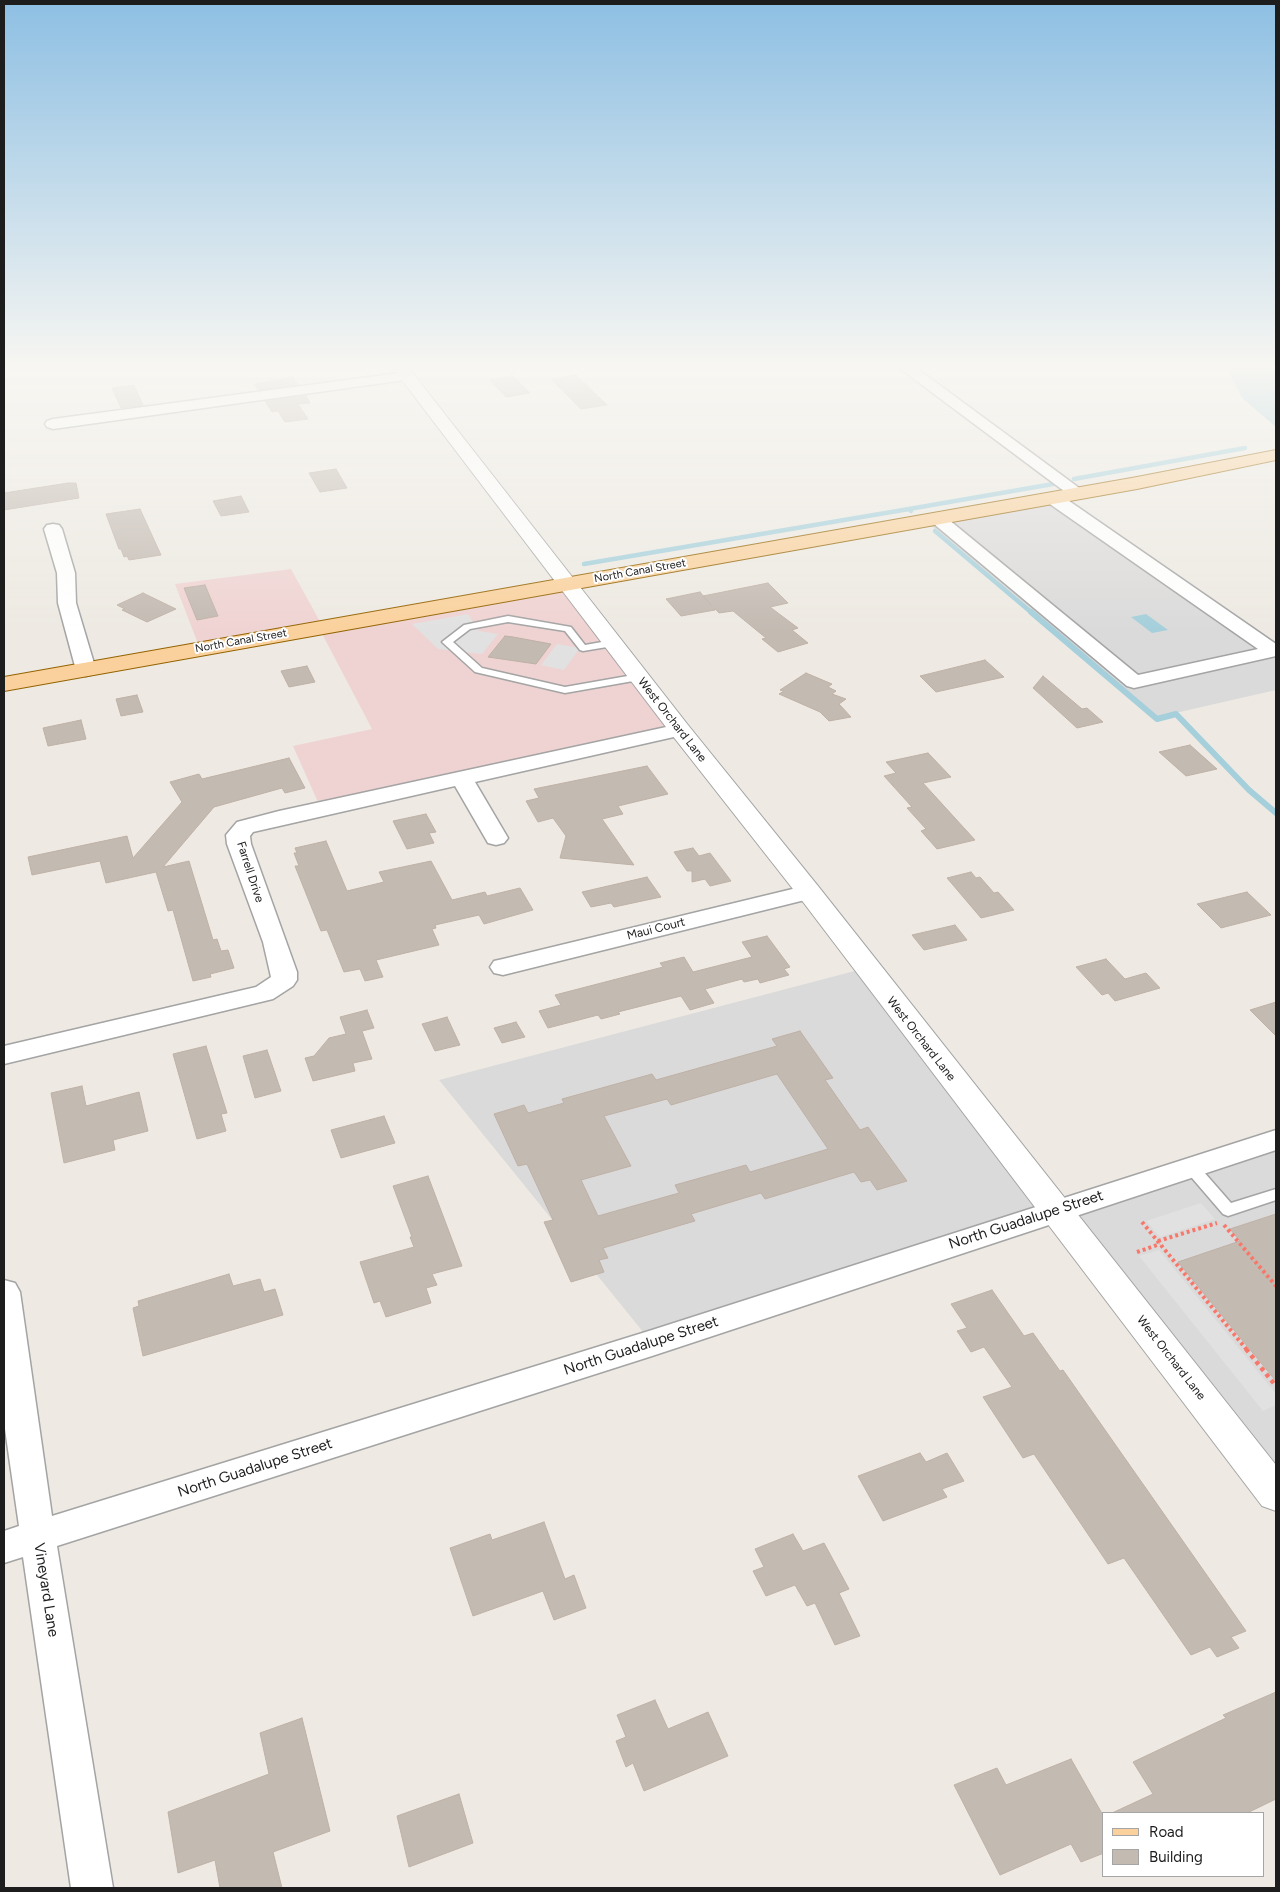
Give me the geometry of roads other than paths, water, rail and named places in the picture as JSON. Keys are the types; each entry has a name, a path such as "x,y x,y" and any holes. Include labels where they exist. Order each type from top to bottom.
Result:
{"main road":[{"name":"North Canal Street","path":"4,684 1054,498 1273,456"}],"street":[{"name":"West Orchard Lane","path":"467,455 1276,1494"},
{"path":"1026,455 1078,493"},
{"path":"937,519 1134,682 1274,651 1054,498"},
{"path":"53,529 66,574 67,603 86,670"},
{"name":"Farrell Drive","path":"4,1054 264,993 284,980 284,972 239,844 240,831 245,827 680,730"},
{"path":"462,779 496,838"},
{"name":"Maui Court","path":"503,967 809,892"},
{"name":"North Guadalupe Street","path":"4,1548 652,1343 1276,1140"},
{"name":"Vineyard Lane","path":"4,1292 38,1537 92,1888"}],"lane":[{"path":"613,643 583,648 568,629 508,619 467,627 447,642 479,670 565,690 639,677"},
{"path":"1191,1167 1228,1210 1276,1194"}],"water":[{"path":"1146,614 1168,630 1152,633 1131,617"}],"waterway":[{"path":"1074,479 1205,455"},
{"path":"909,509 1053,484"},
{"path":"584,564 909,509"},
{"path":"935,531 1032,613"},
{"path":"1031,612 1157,719 1176,714 1249,790 1276,813"}]}
